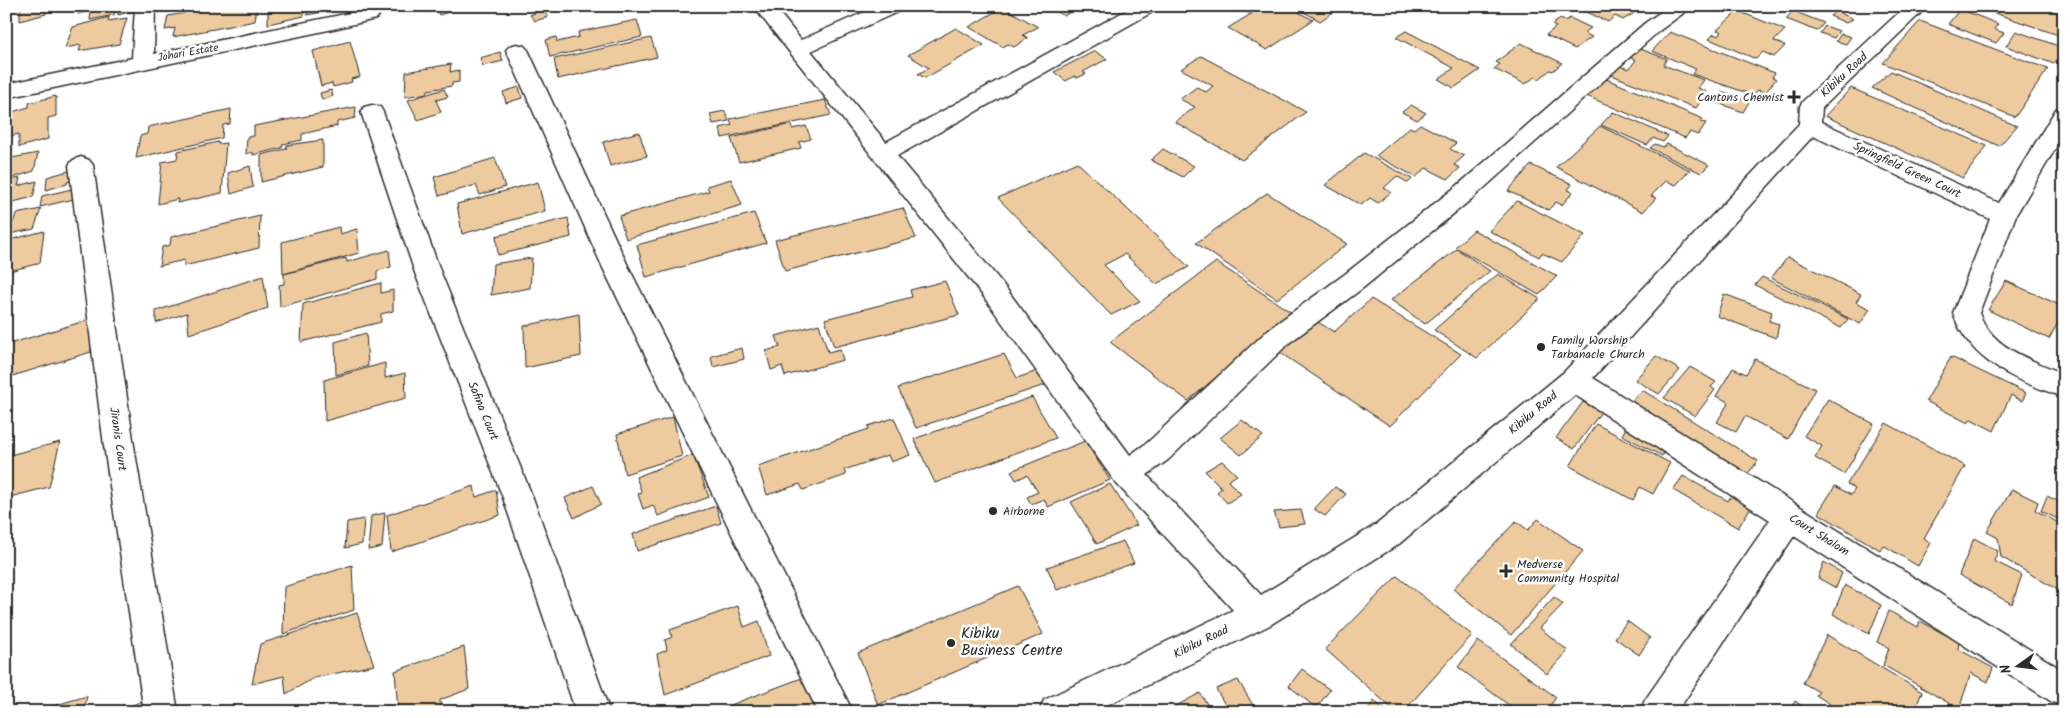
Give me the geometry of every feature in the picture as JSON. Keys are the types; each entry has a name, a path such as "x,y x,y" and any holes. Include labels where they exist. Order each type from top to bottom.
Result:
{"street":[{"path":"143,62 145,6"},
{"path":"763,6 994,290 1126,473 1258,614"},
{"path":"798,49 896,6"},
{"path":"883,154 1149,6"},
{"path":"1126,473 1158,450 1279,336 1354,281 1466,191 1652,27 1683,6"},
{"name":"Kibiku Road","path":"1056,712 1258,614 1388,534 1574,380 1810,126 1811,106 1918,6"},
{"name":"Johari Estate","path":"6,91 143,62 253,42 369,14"},
{"path":"517,50 615,266 836,712"},
{"name":"Safina Court","path":"372,112 428,273 518,498 593,712"},
{"path":"2064,114 2004,215 1966,313 1968,326 1982,343 2001,356 2064,386"},
{"name":"Springfield Green Court","path":"1810,126 2004,215"},
{"name":"Jiranis Court","path":"82,165 119,446 161,712"},
{"name":"Court Shalom","path":"1574,380 2064,690"},
{"path":"1657,712 1790,517"}],"building":[{"path":"20,6 46,6 46,14 20,21"},
{"path":"80,6 116,6 114,15 90,20 91,11 78,14"},
{"path":"118,6 133,6 133,11 118,15"},
{"path":"158,6 174,6 173,10 156,13"},
{"path":"186,6 257,6 255,21 173,37 175,28 165,30 168,16 185,13"},
{"path":"268,6 304,6 304,16 268,24"},
{"path":"307,6 352,6 307,15"},
{"path":"425,6 469,6 439,15 437,10 428,12"},
{"path":"1047,6 1080,6 1064,16"},
{"path":"1235,6 1263,6 1250,14"},
{"path":"1264,6 1287,6 1313,20 1267,50 1228,28"},
{"path":"1293,6 1332,6 1338,9 1320,21"},
{"path":"1574,6 1634,6 1641,9 1623,20 1615,16 1608,22"},
{"path":"1974,6 2037,6 2062,14 2057,23 2064,25 2064,37"},
{"path":"1003,7 1038,27 1023,35 1028,38 1014,47 1008,44 1003,47 969,27"},
{"path":"1960,9 1998,24 1994,29 2004,33 1996,43 1948,24"},
{"path":"543,10 548,17 535,21 530,15"},
{"path":"1738,11 1785,30 1774,41 1785,46 1774,57 1763,52 1756,59 1709,39 1714,34 1718,36 1722,32 1717,30"},
{"path":"1793,11 1824,23 1817,31 1786,19"},
{"path":"1836,11 1853,19 1846,23 1830,16"},
{"path":"109,17 108,21 127,18 119,44 79,51 81,45 65,48 73,27"},
{"path":"1570,18 1591,28 1584,33 1592,37 1575,49 1546,35 1556,27 1552,25 1560,19 1565,21"},
{"path":"637,20 642,37 550,57 546,40 556,37 557,42 579,37 578,32"},
{"path":"1920,21 2048,69 2015,117 1883,63"},
{"path":"1825,26 1839,31 1834,38 1820,33"},
{"path":"956,28 984,45 925,78 918,74 929,68 908,55"},
{"path":"1406,31 1480,70 1454,88 1438,79 1454,68 1396,37"},
{"path":"2016,31 2064,48 2054,64 2006,46"},
{"path":"1670,32 1775,73 1772,77 1776,79 1765,93 1758,90 1753,95 1692,74 1696,69 1652,51"},
{"path":"1841,34 1851,37 1846,44 1836,41"},
{"path":"651,38 657,57 558,79 554,59"},
{"path":"350,41 360,77 351,79 352,82 333,87 332,83 321,86 313,51"},
{"path":"1521,43 1562,63 1539,79 1535,77 1525,84 1494,69 1500,64 1496,62"},
{"path":"1635,47 1667,59 1663,65 1704,80 1698,88 1707,92 1696,108 1609,74 1616,65 1629,69 1636,60 1628,57"},
{"path":"1095,51 1107,59 1083,72 1086,74 1077,78 1074,76 1066,81 1054,72"},
{"path":"500,52 503,61 483,66 480,58"},
{"path":"1201,56 1306,112 1242,160 1175,122 1195,107 1180,99 1197,87 1206,92 1213,86 1181,69"},
{"path":"451,64 450,72 459,70 459,82 452,83 452,86 428,90 427,93 405,97 406,72"},
{"path":"1891,71 2017,126 1999,146 1872,88"},
{"path":"1599,76 1703,119 1701,122 1706,123 1698,135 1690,132 1685,138 1582,94"},
{"path":"519,87 522,98 506,103 503,92"},
{"path":"1851,88 1987,146 1963,178 1825,116"},
{"path":"444,89 448,97 436,100 441,112 418,120 408,100"},
{"path":"331,90 333,96 322,100 320,93"},
{"path":"1722,92 1749,102 1743,112 1715,102"},
{"path":"56,96 56,116 48,118 48,139 19,147 19,134 11,136 12,112 29,107 29,103"},
{"path":"825,100 831,115 722,138 720,128 732,125 730,119"},
{"path":"1411,105 1426,113 1417,120 1402,112"},
{"path":"356,107 355,118 337,122 337,126 302,134 302,140 283,144 282,148 253,155 253,152 246,154 247,137 254,136 254,126"},
{"path":"231,109 230,124 223,125 222,138 136,158 140,136 147,134 148,127"},
{"path":"725,111 729,121 713,124 710,114"},
{"path":"1613,112 1668,136 1663,142 1653,138 1647,145 1601,125"},
{"path":"791,124 792,129 806,126 811,139 799,142 801,148 739,162 731,138"},
{"path":"1420,124 1456,143 1450,149 1464,156 1454,165 1460,168 1448,179 1426,168 1416,177 1376,156 1410,127 1414,129"},
{"path":"1600,126 1690,170 1676,185 1666,181 1651,196 1656,198 1643,212 1556,167"},
{"path":"639,132 647,156 610,166 603,142"},
{"path":"323,140 323,167 261,182 261,155 286,149 287,145"},
{"path":"218,142 218,144 226,143 222,193 177,203 178,199 158,204 162,162 177,159 178,151"},
{"path":"1655,144 1663,147 1667,144 1709,165 1701,173 1650,148"},
{"path":"1163,149 1194,166 1183,177 1151,160"},
{"path":"38,153 34,171 6,180 6,159"},
{"path":"1364,153 1412,179 1408,183 1397,176 1384,188 1391,192 1378,203 1370,198 1361,205 1325,185"},
{"path":"495,158 505,187 480,195 476,185 439,196 434,177"},
{"path":"1077,162 1189,267 1156,284 1125,254 1104,265 1140,301 1111,315 998,198"},
{"path":"1531,165 1572,184 1568,190 1573,192 1562,205 1556,202 1548,210 1508,191"},
{"path":"250,166 253,187 231,194 228,173"},
{"path":"72,170 71,181 46,190 47,177"},
{"path":"20,178 18,186 37,181 33,197 13,202 12,209 6,210 6,181"},
{"path":"731,179 742,205 626,239 619,216 709,191 707,186"},
{"path":"538,182 545,211 462,234 457,204"},
{"path":"76,188 74,199 40,207 42,196"},
{"path":"1267,193 1347,244 1277,299 1196,243"},
{"path":"1517,201 1585,235 1562,262 1542,253 1539,257 1489,231"},
{"path":"903,208 916,238 785,271 775,240"},
{"path":"41,209 34,229 9,234 16,214"},
{"path":"754,213 766,243 646,277 637,245"},
{"path":"260,216 259,248 184,266 184,260 159,266 162,247 170,245 171,237"},
{"path":"568,218 571,237 498,255 496,236"},
{"path":"339,227 340,234 357,229 359,253 283,274 282,242"},
{"path":"1474,230 1557,276 1539,295 1455,247"},
{"path":"44,231 40,263 6,272 6,241"},
{"path":"1457,249 1490,271 1425,324 1391,300"},
{"path":"389,250 391,267 377,271 377,279 280,307 279,285 284,284 284,274 346,258 347,262"},
{"path":"1788,257 1861,294 1856,302 1870,309 1860,324 1771,278"},
{"path":"532,258 530,288 491,295 493,264"},
{"path":"1216,262 1292,313 1188,401 1110,342"},
{"path":"1498,274 1540,299 1477,358 1434,330"},
{"path":"263,276 268,308 189,334 187,313 156,323 156,311"},
{"path":"1762,277 1848,319 1841,328 1755,285"},
{"path":"945,281 959,315 834,347 825,319 912,297 910,290"},
{"path":"2006,281 2064,307 2064,312 2049,339 1988,310"},
{"path":"381,283 381,293 393,290 393,311 381,314 381,322 301,342 303,304"},
{"path":"1724,294 1772,312 1769,321 1779,324 1776,338 1717,316"},
{"path":"1371,299 1461,354 1390,426 1276,350 1313,319 1334,332"},
{"path":"579,314 581,356 525,368 524,326"},
{"path":"91,319 91,352 6,378 6,345"},
{"path":"819,324 828,352 840,349 843,360 785,376 782,366 771,370 766,351 780,347 776,336"},
{"path":"2064,332 2064,352 2058,349"},
{"path":"366,333 368,366 336,375 335,342"},
{"path":"742,348 744,359 713,367 711,356"},
{"path":"1004,354 1017,378 1046,368 1054,382 916,428 898,388"},
{"path":"1656,356 1680,370 1659,394 1635,380"},
{"path":"1951,357 2026,393 2022,401 2011,395 1994,431 1971,419 1968,423 1926,401"},
{"path":"1755,359 1815,389 1788,439 1745,416 1736,432 1717,422 1729,402 1716,396 1733,368 1746,374"},
{"path":"385,363 385,378 405,373 406,398 325,421 324,380"},
{"path":"1690,367 1716,382 1711,387 1715,390 1695,416 1664,398"},
{"path":"1642,390 1758,461 1742,481 1625,408"},
{"path":"1032,397 1056,438 935,483 914,439"},
{"path":"1828,399 1874,424 1844,474 1815,458 1822,446 1804,436"},
{"path":"1583,402 1601,412 1574,449 1556,438"},
{"path":"673,417 682,456 625,474 617,434"},
{"path":"894,418 910,455 891,462 888,455 844,470 846,475 803,490 800,484 767,495 758,466 869,429 868,426"},
{"path":"1242,420 1263,436 1241,455 1220,438"},
{"path":"1886,423 1965,466 1924,538 1931,543 1918,566 1883,545 1880,550 1818,513 1835,486 1851,495 1855,489 1847,484"},
{"path":"1596,424 1670,463 1653,494 1640,487 1633,500 1570,466"},
{"path":"1626,428 1666,449 1662,456 1622,435"},
{"path":"1085,441 1110,480 1048,507 1044,499 1031,504 1027,497 1038,492 1027,475 1016,480 1011,471"},
{"path":"60,442 49,487 6,498 6,456"},
{"path":"693,455 709,497 658,516 653,505 643,509 638,494 642,493 636,477"},
{"path":"1222,461 1237,475 1228,481 1241,494 1227,503 1217,492 1222,488 1205,471"},
{"path":"1683,476 1728,501 1734,491 1754,502 1738,528 1673,490"},
{"path":"1110,484 1137,525 1097,544 1071,502"},
{"path":"474,486 476,497 496,490 500,515 391,552 387,515"},
{"path":"593,486 601,504 574,518 565,498"},
{"path":"1335,487 1346,494 1325,516 1314,509"},
{"path":"2012,489 2038,502 2035,510 2064,526 2064,577 2058,590 2001,557 1998,538 1987,532"},
{"path":"2047,496 2064,504 2064,522 2041,511"},
{"path":"716,506 721,523 637,551 633,534"},
{"path":"1301,510 1305,524 1279,527 1274,512"},
{"path":"385,513 382,547 368,550 371,516"},
{"path":"364,519 362,544 345,548 347,522"},
{"path":"1538,519 1583,551 1511,635 1453,589 1516,521 1528,530"},
{"path":"1974,538 1998,551 1994,561 2022,575 2012,604 1959,575"},
{"path":"1123,541 1134,563 1057,590 1047,567"},
{"path":"1824,562 1842,573 1836,588 1818,578"},
{"path":"352,565 354,610 283,634 284,587"},
{"path":"1397,576 1472,635 1403,712 1396,712 1325,649"},
{"path":"1845,585 1881,605 1869,634 1833,614"},
{"name":"Kibiku Business Centre","path":"1018,586 1043,634 878,705 858,653"},
{"path":"1554,597 1563,604 1540,628 1568,651 1547,674 1511,644"},
{"path":"738,606 744,627 759,621 769,656 665,695 657,654 667,650 665,640 672,637 670,630"},
{"path":"1889,611 1918,627 1920,621 1959,642 1958,649 1993,668 1988,682 1971,673 1959,709 1883,665 1889,648 1877,642"},
{"path":"357,613 374,665 314,678 286,694 284,676 252,684 260,644"},
{"path":"1627,621 1650,638 1639,655 1615,638"},
{"path":"1827,635 1922,692 1914,712 1842,712 1816,695 1819,692 1803,683"},
{"path":"1478,641 1556,697 1546,712 1506,712 1510,706 1458,667"},
{"path":"464,647 469,689 440,700 441,712 398,712 395,671"},
{"path":"1302,669 1330,690 1316,708 1289,686"},
{"path":"807,676 818,712 712,712"},
{"path":"1238,680 1257,712 1229,712 1216,689"},
{"path":"1200,693 1212,712 1165,712"},
{"path":"87,696 84,712 32,712"},
{"path":"146,699 147,712 118,712"},
{"path":"1374,701 1388,712 1366,712"},
{"path":"1795,701 1811,712 1789,712"}],"place":[{"name":"Cantons Chemist","path":"1794,97"},
{"name":"Family Worship Tarbanacle Church","path":"1541,347"},
{"name":"Airborne","path":"993,511"},
{"name":"Medverse Community Hospital","path":"1506,571"},
{"name":"Kibiku Business Centre","path":"951,643"}]}
